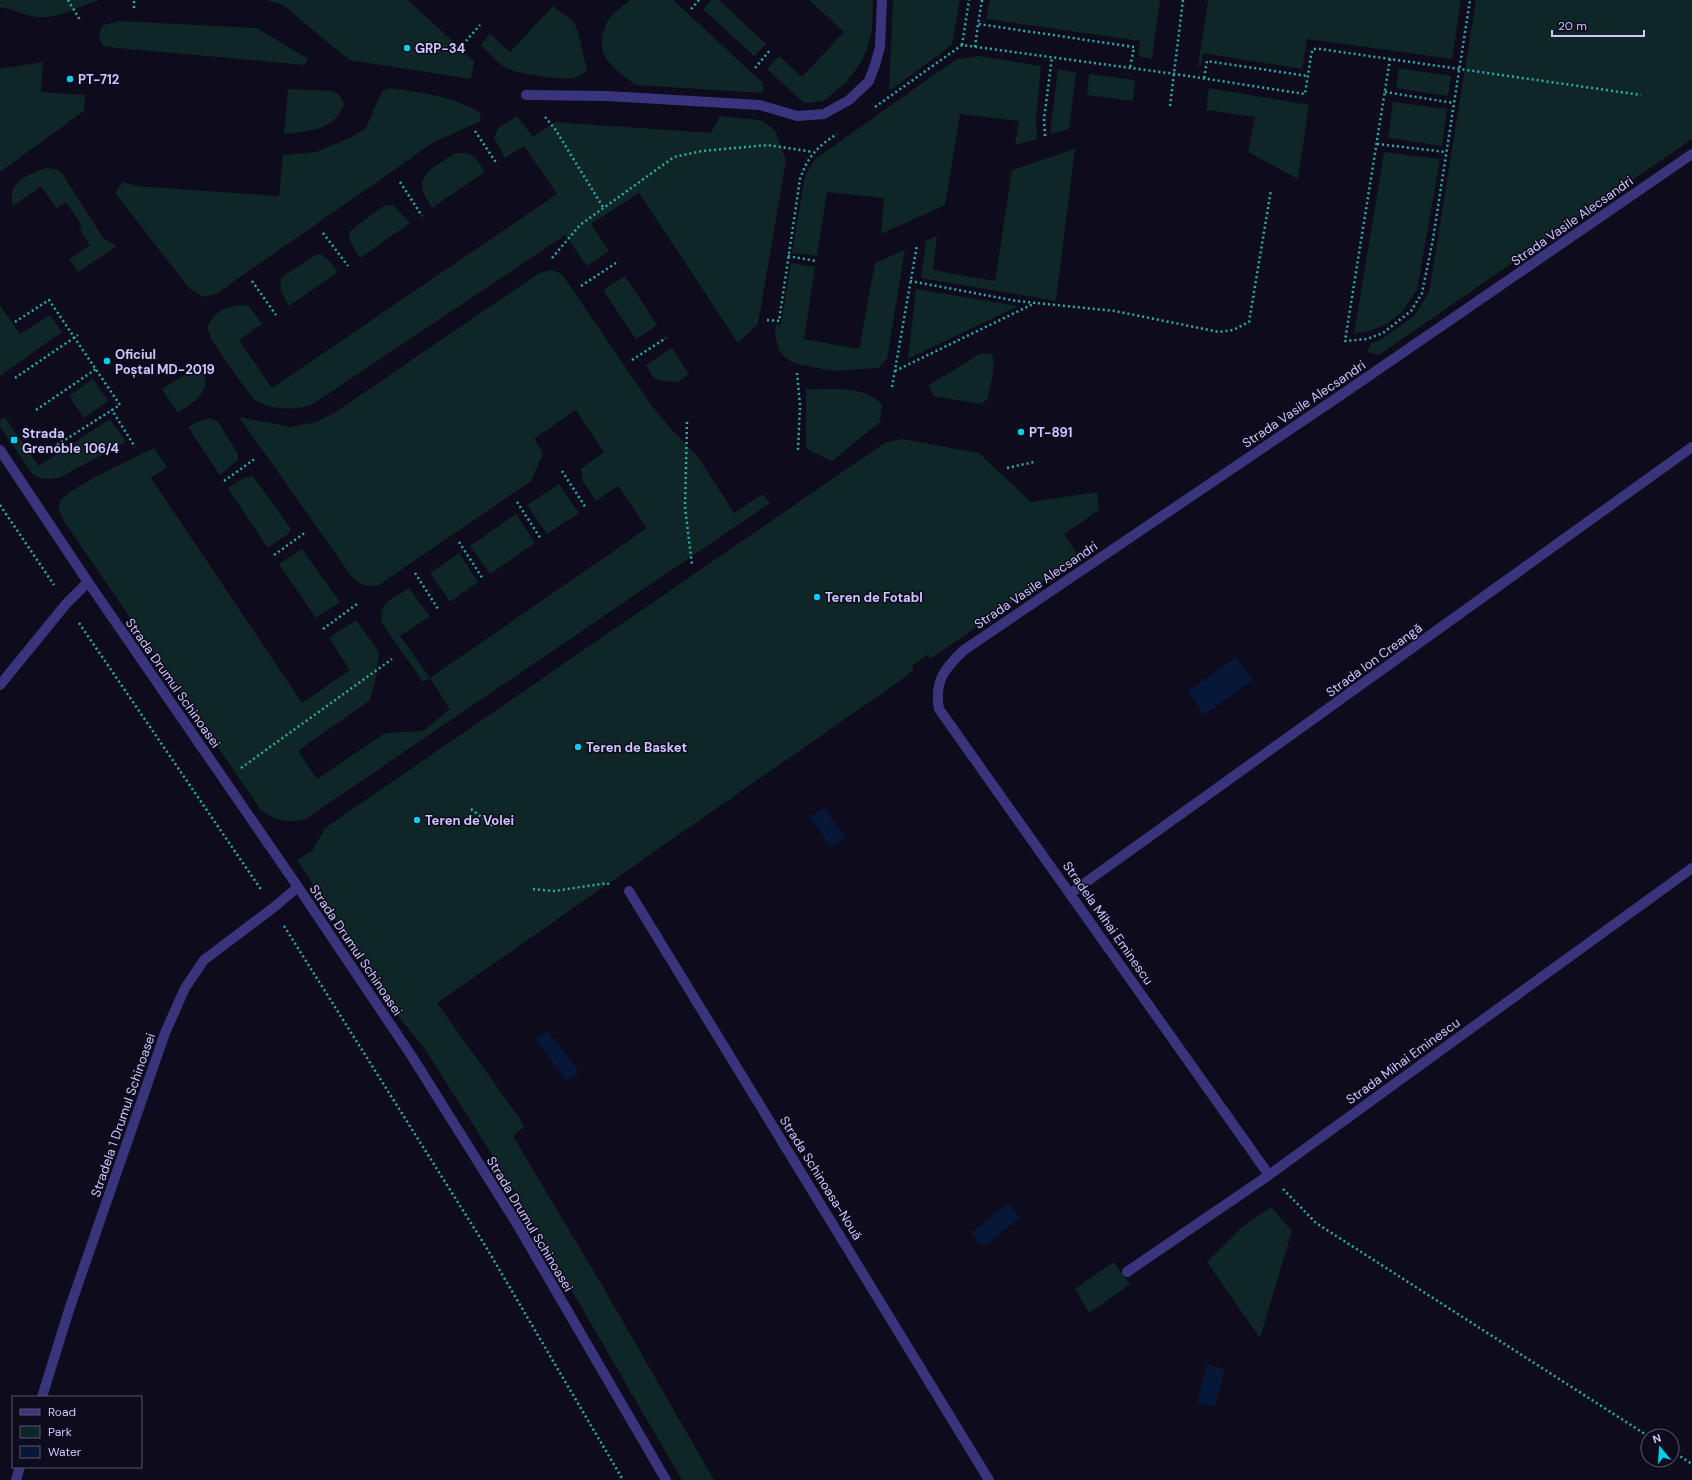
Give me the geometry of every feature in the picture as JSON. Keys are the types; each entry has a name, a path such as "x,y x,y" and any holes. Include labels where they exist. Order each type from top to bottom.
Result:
{"street":[{"path":"526,96 607,96 760,105 797,116 824,114 849,100 869,80 880,47 882,0"},
{"name":"Strada Vasile Alecsandri","path":"939,682 949,665 970,645 1357,384 1692,154"},
{"name":"Strada Ion Creangă","path":"1071,893 1692,447"},
{"name":"Strada Drumul Schinoasei","path":"0,450 88,582 298,887 411,1055 517,1224 666,1480"},
{"path":"0,685 66,604 88,582"},
{"name":"Stradela Mihai Eminescu","path":"939,682 937,696 939,709 1071,893 1269,1175"},
{"name":"Strada Mihai Eminescu","path":"1127,1272 1269,1175 1692,868"},
{"name":"Stradela 1 Drumul Schinoasei","path":"42,1396 69,1310 165,1034 185,988 204,960 273,908 298,887"},
{"name":"Strada Schinoasa-Nouă","path":"629,891 989,1480"},
{"path":"16,1480 20,1468"}],"path":[{"path":"68,0 80,20"},
{"path":"134,0 134,8"},
{"path":"691,9 700,0"},
{"path":"962,45 969,0"},
{"path":"975,47 982,0"},
{"path":"1170,106 1183,0"},
{"path":"1390,59 1345,340 1367,339 1383,333 1411,311 1422,293 1470,0"},
{"path":"978,24 1134,47 1130,68"},
{"path":"466,41 480,25"},
{"path":"869,111 962,45 1204,78 1305,94 1311,55 1313,49 1320,49 1641,95"},
{"path":"754,68 771,49"},
{"path":"1045,136 1044,119 1052,57"},
{"path":"1204,78 1207,61 1307,76"},
{"path":"1385,92 1454,103"},
{"path":"526,96 555,129 603,207"},
{"path":"475,131 497,164"},
{"path":"767,320 779,321 800,179 804,165 813,152 839,132"},
{"path":"1377,144 1446,152"},
{"path":"552,258 580,225 674,157 702,151 768,145 813,152"},
{"path":"400,182 422,216"},
{"path":"910,281 1036,303 1115,311 1219,332 1233,330 1249,322 1271,190"},
{"path":"323,233 348,266"},
{"path":"892,387 917,245"},
{"path":"788,256 816,261"},
{"path":"580,286 616,263"},
{"path":"252,281 276,315"},
{"path":"15,322 49,300 120,405 57,445"},
{"path":"895,371 1036,303"},
{"path":"15,378 78,335"},
{"path":"632,360 666,338"},
{"path":"36,410 96,369"},
{"path":"796,373 800,405 798,450"},
{"path":"112,410 135,447"},
{"path":"687,422 685,507 692,565"},
{"path":"224,481 256,458"},
{"path":"1007,468 1034,462"},
{"path":"562,471 586,508"},
{"path":"517,502 541,539"},
{"path":"0,505 273,908 486,1248 623,1480"},
{"path":"274,555 306,532"},
{"path":"459,542 483,579"},
{"path":"414,573 438,609"},
{"path":"323,629 357,604"},
{"path":"244,766 392,659"},
{"path":"470,809 493,826"},
{"path":"533,889 554,892 607,883 618,889 629,891"},
{"path":"1269,1175 1316,1223 1640,1431"},
{"path":"1680,1456 1692,1464"}],"green space":[{"path":"0,0 100,0 60,14 36,17 0,7"},
{"path":"266,0 408,0 474,61 471,79 349,60 283,5"},
{"path":"630,0 673,0 762,82 764,90 761,93 636,85 618,72 606,59 602,46 603,32 609,19 616,11"},
{"path":"711,0 719,0 766,44 754,56 703,9"},
{"path":"809,0 873,0 872,30 866,52 857,68 845,83 825,100 804,103 767,69 779,56 802,77 844,32"},
{"path":"893,0 960,0 952,45 889,91"},
{"path":"990,0 1160,0 1152,59 1138,56 1140,41 986,19"},
{"path":"1208,0 1461,0 1452,59 1307,39 1302,69 1203,53 1201,66 1198,66"},
{"path":"1476,0 1692,0 1692,139 1379,355 1367,352 1370,344 1382,339 1414,316 1429,292"},
{"path":"553,6 574,22 579,35 587,71 580,75 573,78 559,78 512,70 499,63 481,45 490,34 510,52"},
{"path":"119,21 257,28 308,59 305,65 103,46 99,39 101,28 104,25"},
{"path":"978,56 1041,66 1036,119 1037,139 1015,145 1019,121 960,114 945,205 881,234 884,198 827,192 817,256 792,253 805,176 815,159 948,65 958,59"},
{"path":"43,62 41,92 85,95 84,111 0,172 0,69"},
{"path":"1399,68 1451,76 1448,96 1396,88"},
{"path":"1058,69 1076,73 1069,129 1051,134 1051,124"},
{"path":"1089,74 1135,80 1133,101 1087,95"},
{"path":"389,88 412,91 459,102 480,113 481,121 434,142 216,294 203,297 189,288 115,193 123,182 137,186 279,196 283,155 316,152 352,137 366,128 382,91"},
{"path":"1209,88 1309,105 1298,179 1248,152 1255,117 1206,110"},
{"path":"288,89 333,91 339,95 344,104 340,113 327,125 302,132 284,134"},
{"path":"1393,102 1447,109 1442,146 1388,138"},
{"path":"517,116 533,137 555,122 711,133 720,116 760,120 775,130 786,160 758,324 738,343 639,193 591,224 609,251 587,266 565,235 313,404 299,408 277,408 256,401 213,342 207,328 214,316 229,307 249,306 262,324 239,340 272,388 557,194 524,146 505,158 494,138 498,128"},
{"path":"1075,149 1056,301 921,278 926,241 937,236 933,270 995,281 1012,170"},
{"path":"1384,152 1440,159 1417,290 1403,311 1388,323 1370,331 1354,333"},
{"path":"455,153 466,153 473,156 485,172 432,208 423,192 423,179 438,164"},
{"path":"46,168 55,169 62,173 103,238 117,246 78,272 69,259 90,245 79,228 82,226 66,202 56,208 41,186 13,206 12,193 17,184 26,177"},
{"path":"385,205 393,205 410,223 360,258 349,239 349,232"},
{"path":"905,250 887,359 878,368 832,371 794,363 785,358 779,350 775,335 776,324 781,325 791,263 815,267 804,339 859,349 875,263"},
{"path":"321,254 328,259 338,272 289,306 281,289 282,277 316,255"},
{"path":"550,270 561,273 652,406 671,429 698,457 734,513 763,494 770,503 304,820 286,821 276,819 260,809 62,518 59,504 67,494 90,480 154,448 167,467 151,478 302,703 350,670 329,638 356,620 379,652 376,678 370,700 298,751 317,779 385,733 423,731 450,709 430,678 647,528 618,486 596,501 583,482 581,469 604,452 576,410 534,439 543,453 531,481 379,585 371,586 361,584 352,577 239,417 291,427 316,422 337,411 538,274"},
{"path":"625,276 657,325 636,339 603,290"},
{"path":"916,289 1018,306 908,359"},
{"path":"0,305 20,334 50,315 62,332 0,376"},
{"path":"672,348 689,374 678,382 663,381 654,378 646,365"},
{"path":"984,353 991,354 994,363 987,400 980,404 934,396 929,385 978,355"},
{"path":"200,365 206,381 205,387 202,393 192,403 178,413 162,389"},
{"path":"93,379 108,401 84,418 69,396"},
{"path":"806,389 847,389 874,398 882,404 880,422 832,461 812,452 806,447"},
{"path":"5,417 39,466 110,419 126,442 59,478 42,478 35,476 32,473 0,427 0,420"},
{"path":"211,418 218,422 238,454 238,460 220,475 188,427 197,422"},
{"path":"902,439 979,453 1031,502 1097,492 1099,510 1064,534 1079,557 930,659 927,655 912,666 914,670 901,680 437,1003 525,1126 513,1136 599,1280 714,1480 682,1480 501,1169 425,1049 401,1020 297,860 313,850 325,828 886,442"},
{"path":"253,476 291,529 288,534 268,548 228,488 243,478"},
{"path":"559,484 579,513 547,534 527,505"},
{"path":"516,514 535,543 490,574 470,546"},
{"path":"302,549 340,602 316,618 279,564"},
{"path":"459,553 478,582 450,602 430,573"},
{"path":"409,588 430,616 400,636 430,678 423,682 382,623 382,610 388,602"},
{"path":"1271,1207 1292,1231 1260,1338 1207,1262 1241,1228"},
{"path":"1113,1262 1130,1284 1089,1313 1075,1289"}],"water":[{"path":"1236,657 1253,680 1204,715 1188,691"},
{"path":"824,807 845,837 831,847 810,817"},
{"path":"548,1031 579,1072 567,1081 536,1040"},
{"path":"1008,1203 1020,1218 983,1247 971,1233"},
{"path":"1207,1364 1225,1369 1215,1407 1197,1403"}],"place":[{"name":"GRP-34","path":"407,48"},
{"name":"PT-712","path":"70,79"},
{"name":"Oficiul Poștal MD-2019","path":"107,361"},
{"name":"PT-891","path":"1021,432"},
{"name":"Strada Grenoble 106/4","path":"14,440"},
{"name":"Teren de Fotabl","path":"817,597"},
{"name":"Teren de Basket","path":"578,747"},
{"name":"Teren de Volei","path":"417,820"}]}
